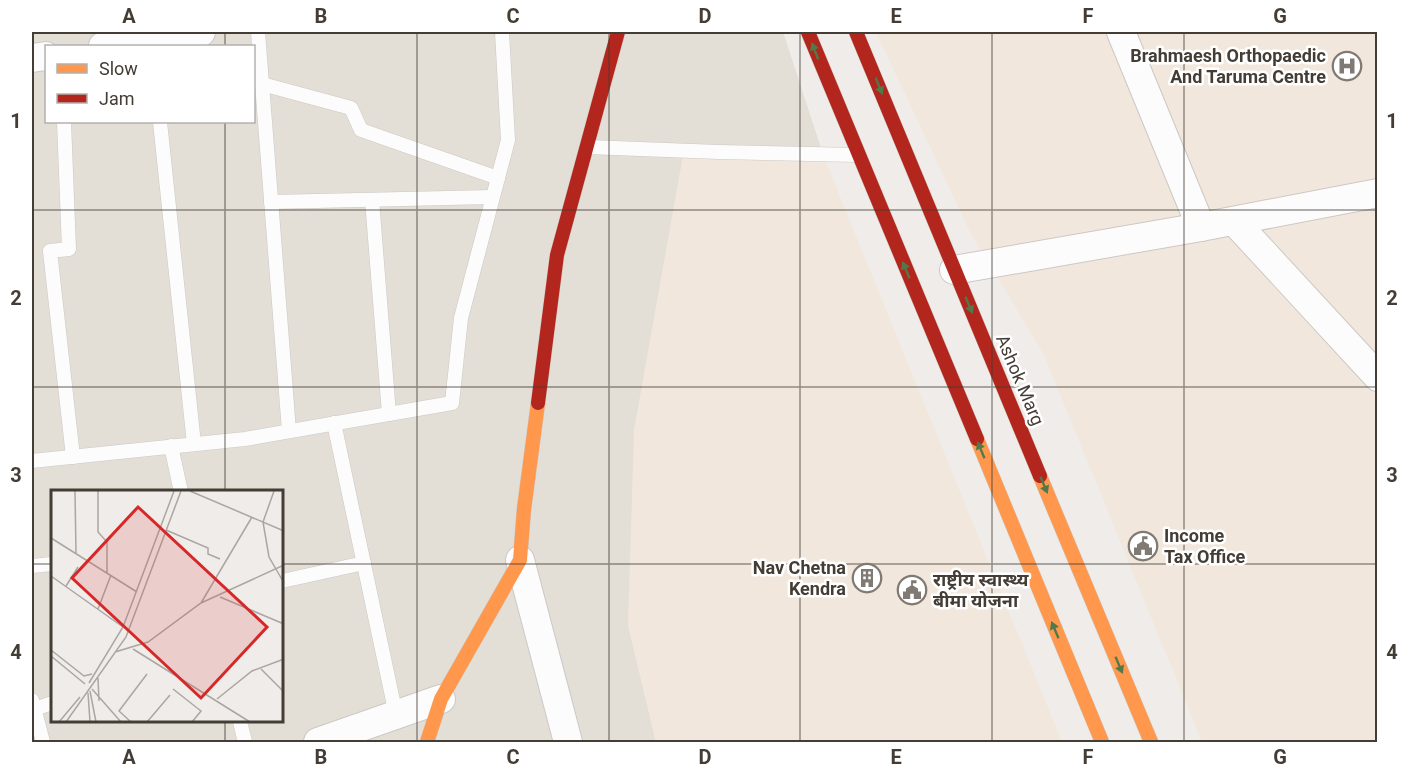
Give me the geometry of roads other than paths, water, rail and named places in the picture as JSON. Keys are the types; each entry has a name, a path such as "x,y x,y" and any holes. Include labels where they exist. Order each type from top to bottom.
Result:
{"main road":[{"path":"427,742 441,699 520,560 524,509 557,255 618,32"},
{"path":"808,32 1102,742"},
{"name":"Ashok Marg","path":"856,32 1151,742"}],"street":[{"path":"117,45 160,42 201,32"},
{"path":"1121,32 1201,227"},
{"path":"954,270 1201,227 1377,193"},
{"path":"1234,220 1377,377"},
{"path":"520,560 568,742"},
{"path":"318,742 441,699"}],"lane":[{"path":"258,32 289,431"},
{"path":"32,461 245,439 452,403 461,318 508,140 502,32"},
{"path":"262,84 351,108 361,130 498,178"},
{"path":"64,123 69,249 50,251 73,457"},
{"path":"160,123 194,444"},
{"path":"586,147 858,155"},
{"path":"271,202 492,197"},
{"path":"372,200 389,414"},
{"path":"334,423 396,715"},
{"path":"171,446 181,490"},
{"path":"284,581 364,563"},
{"path":"32,566 51,564"},
{"path":"43,742 32,706 51,703"},
{"path":"240,723 245,742"}],"place":[{"name":"Brahmaesh Orthopaedic And Taruma Centre","path":"1347,66"},
{"name":"Income Tax Office","path":"1143,546"},
{"name":"Nav Chetna Kendra","path":"867,578"},
{"name":"राष्ट्रीय स्वास्थ्य बीमा योजना","path":"912,590"}]}
